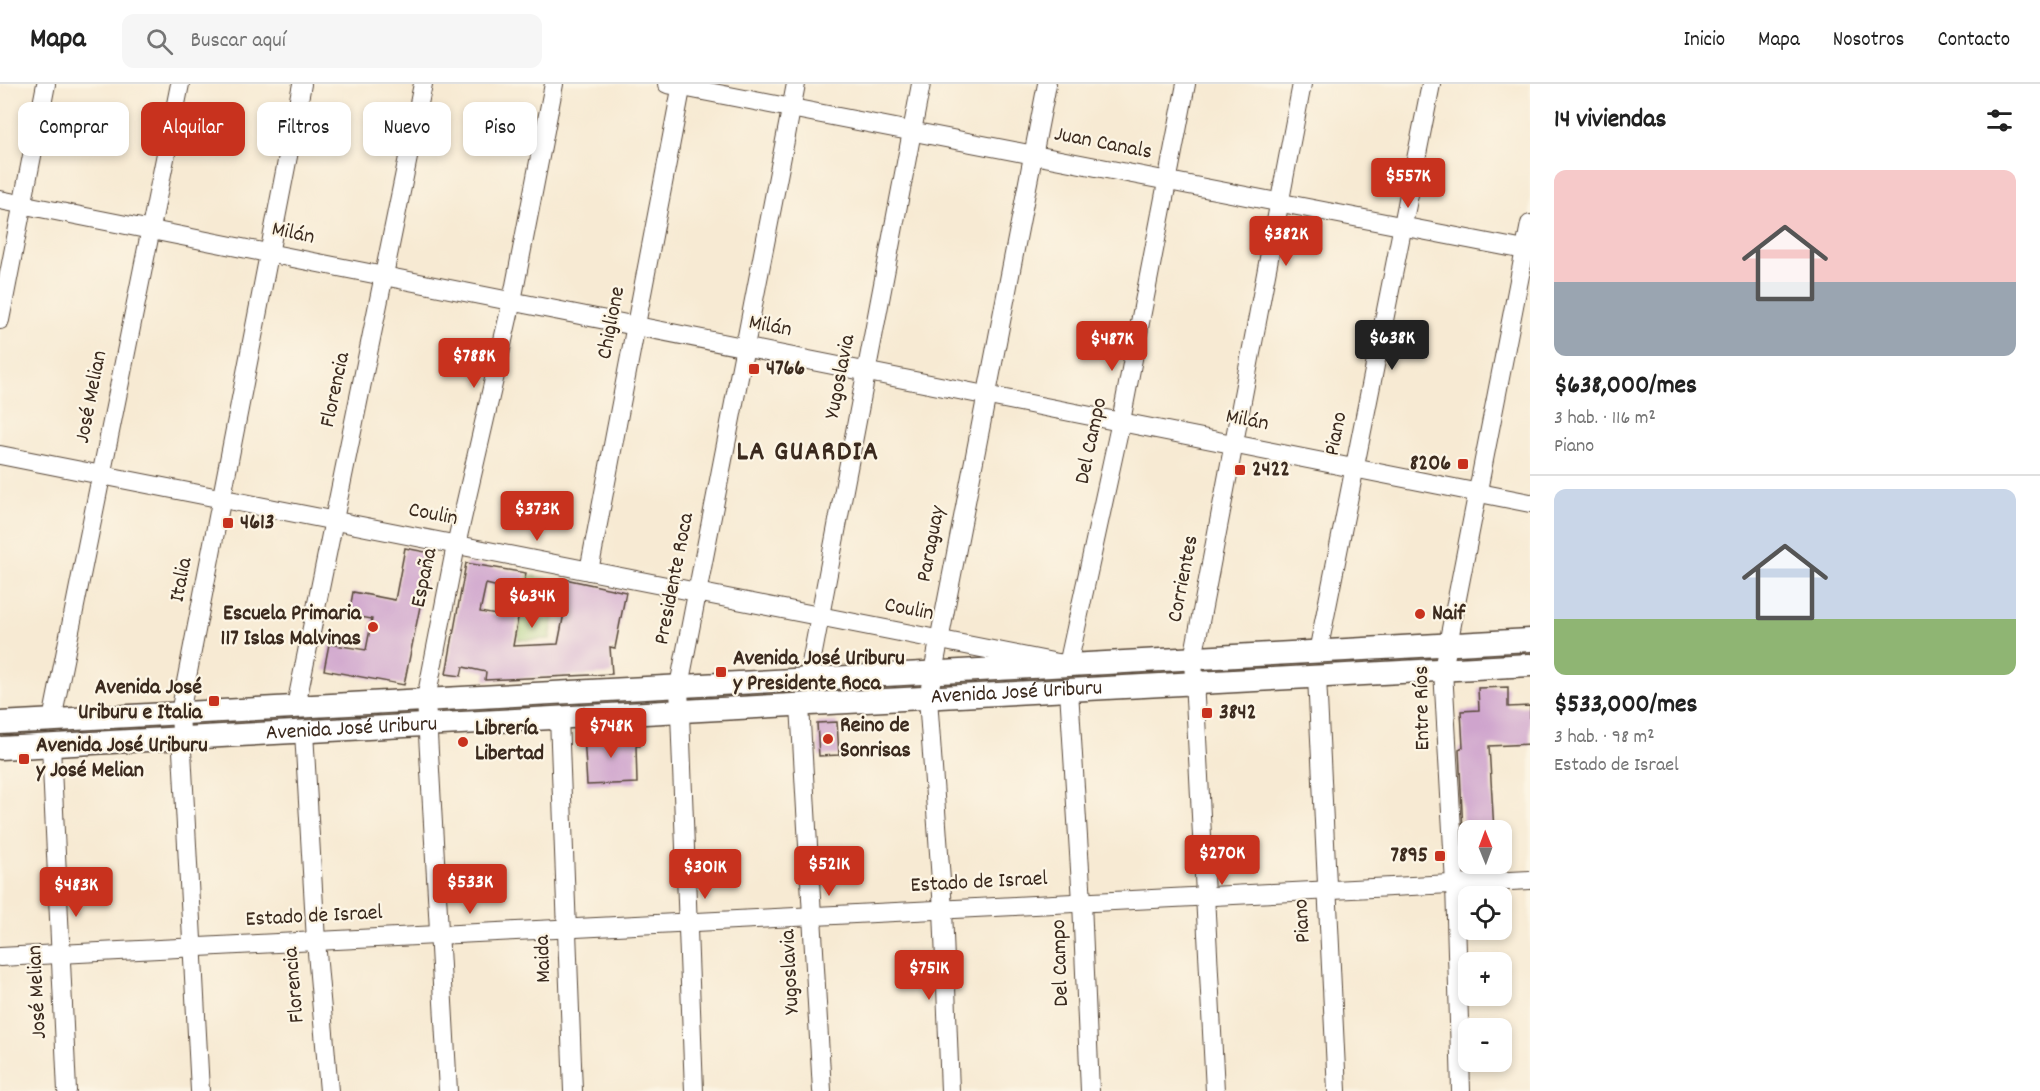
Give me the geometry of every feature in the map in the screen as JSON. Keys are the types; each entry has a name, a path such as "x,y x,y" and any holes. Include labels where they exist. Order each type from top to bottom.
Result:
{"main road":[{"name":"Avenida José Uriburu","path":"0,723 1530,640"},
{"name":"Avenida José Uriburu","path":"0,748 1530,665"}],"street":[{"path":"0,320 46,84"},
{"name":"José Melian","path":"52,720 180,84"},
{"name":"Italia","path":"200,1091 180,713 302,84"},
{"name":"Florencia","path":"296,706 423,84"},
{"name":"España","path":"448,1091 426,699 456,545 512,301 554,84"},
{"name":"Presidente Roca","path":"694,1091 679,686 796,84"},
{"name":"Yugoslavia","path":"808,679 921,84"},
{"name":"Paraguay","path":"950,1091 943,909 928,698 1047,84"},
{"name":"Del Campo","path":"1068,665 1121,421 1186,84"},
{"name":"Corrientes","path":"1215,1091 1193,659 1302,84"},
{"name":"Piano","path":"1318,652 1431,84"},
{"name":"Juan Canals","path":"676,85 1527,250"},
{"name":"Chiglione","path":"589,571 636,325 676,85"},
{"name":"Milán","path":"0,200 1355,466 1530,503"},
{"name":"Entre Ríos","path":"1461,1091 1455,884 1443,670 1527,250 1530,224"},
{"name":"Coulin","path":"0,454 1068,665"},
{"name":"Piano","path":"1317,676 1325,889 1337,1091"},
{"name":"Del Campo","path":"1069,690 1082,902 1090,1091"},
{"name":"Yugoslavia","path":"801,705 822,1091"},
{"name":"Maida","path":"559,718 573,1091"},
{"name":"Florencia","path":"304,732 316,941 329,1091"},
{"name":"José Melian","path":"51,746 59,954 68,1091"},
{"name":"Estado de Israel","path":"0,957 1530,880"}],"green space":[{"path":"528,575 560,581 550,639 518,640"}],"building":[{"name":"Escuela Primaria 117 Islas Malvinas","path":"405,548 431,553 404,685 324,670 329,644 366,650 372,619 349,615 353,592 395,600"},
{"path":"466,563 526,573 513,646 558,644 566,603 560,601 565,579 626,592 615,648 610,647 612,674 485,680 486,672 463,667 461,676 446,674","holes":["486,584 507,589 501,616 480,612"]},
{"path":"1508,687 1508,707 1530,706 1530,744 1489,746 1493,820 1462,820 1459,749 1463,747 1461,711 1479,710 1478,688"},
{"name":"Reino de Sonrisas","path":"837,722 839,755 819,756 817,723"},
{"path":"640,733 640,746 636,746 637,783 587,785 584,735"}],"place":[{"name":"4766","path":"754,369"},
{"name":"8206","path":"1463,464"},
{"name":"2422","path":"1240,470"},
{"name":"4613","path":"228,523"},
{"name":"Naif","path":"1420,614"},
{"name":"Escuela Primaria 117 Islas Malvinas","path":"373,627"},
{"name":"Avenida José Uriburu y Presidente Roca","path":"721,672"},
{"name":"Avenida José Uriburu e Italia","path":"214,701"},
{"name":"3842","path":"1207,713"},
{"name":"Reino de Sonrisas","path":"828,739"},
{"name":"Librería Libertad","path":"463,742"},
{"name":"Avenida José Uriburu y José Melian","path":"24,759"},
{"name":"7895","path":"1440,856"}],"district":[{"name":"LA GUARDIA","path":"808,454"}]}
